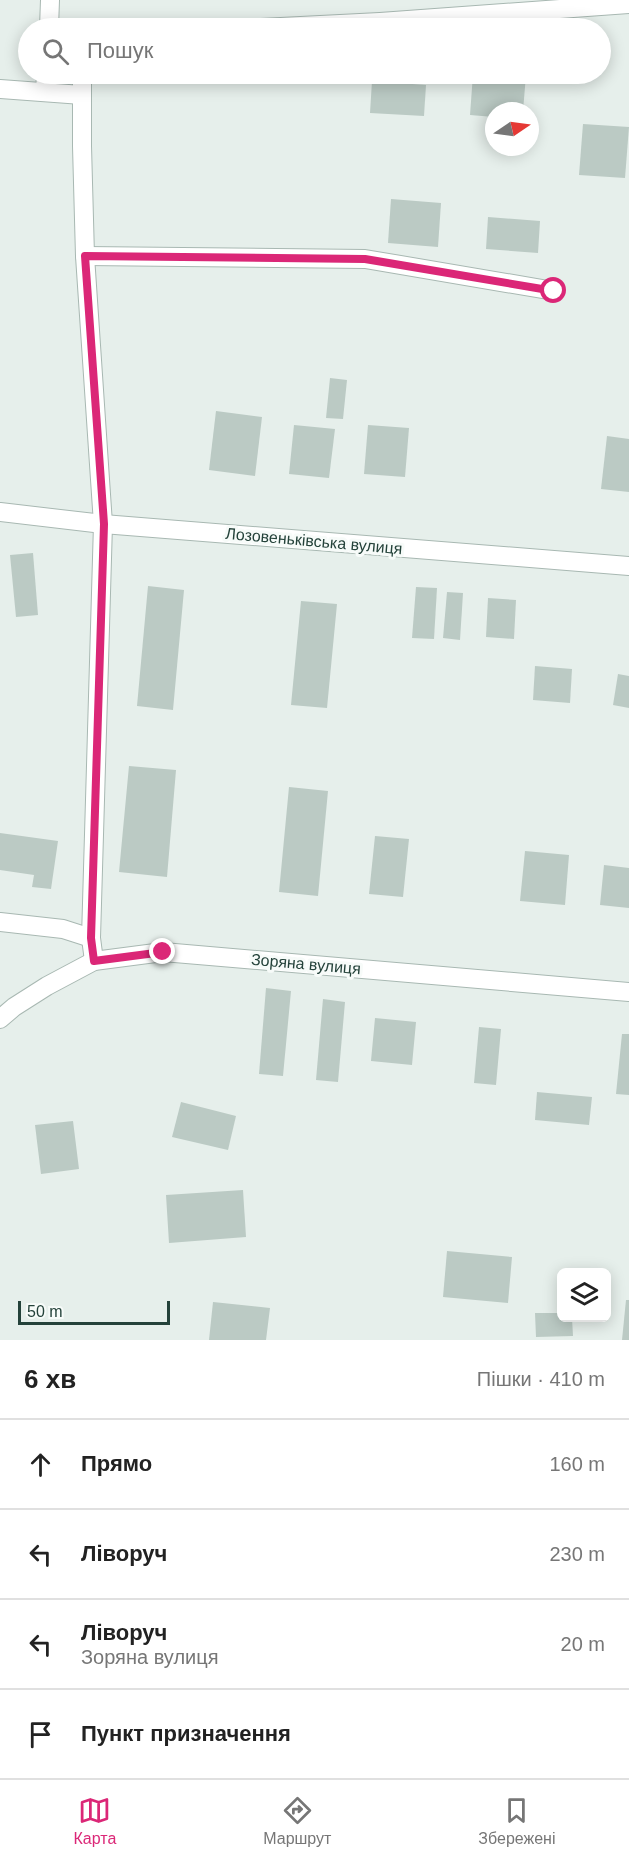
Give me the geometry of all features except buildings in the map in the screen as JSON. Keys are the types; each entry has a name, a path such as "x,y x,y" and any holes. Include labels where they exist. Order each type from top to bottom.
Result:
{"street":[{"path":"49,18 50,0"},
{"path":"435,18 629,4"},
{"path":"0,89 38,84"},
{"path":"49,84 82,95"},
{"path":"82,84 85,256 104,524 91,938 94,961"},
{"path":"85,256 365,259 554,291"},
{"name":"Лозовеньківська вулиця","path":"0,513 104,524 629,566"},
{"path":"0,921 63,929 91,938"},
{"name":"Зоряна вулиця","path":"0,1019 47,986 94,961 163,952 629,992"}],"route":[{"path":"163,952 94,961 91,938 104,524 85,256 365,259 554,291"}]}
